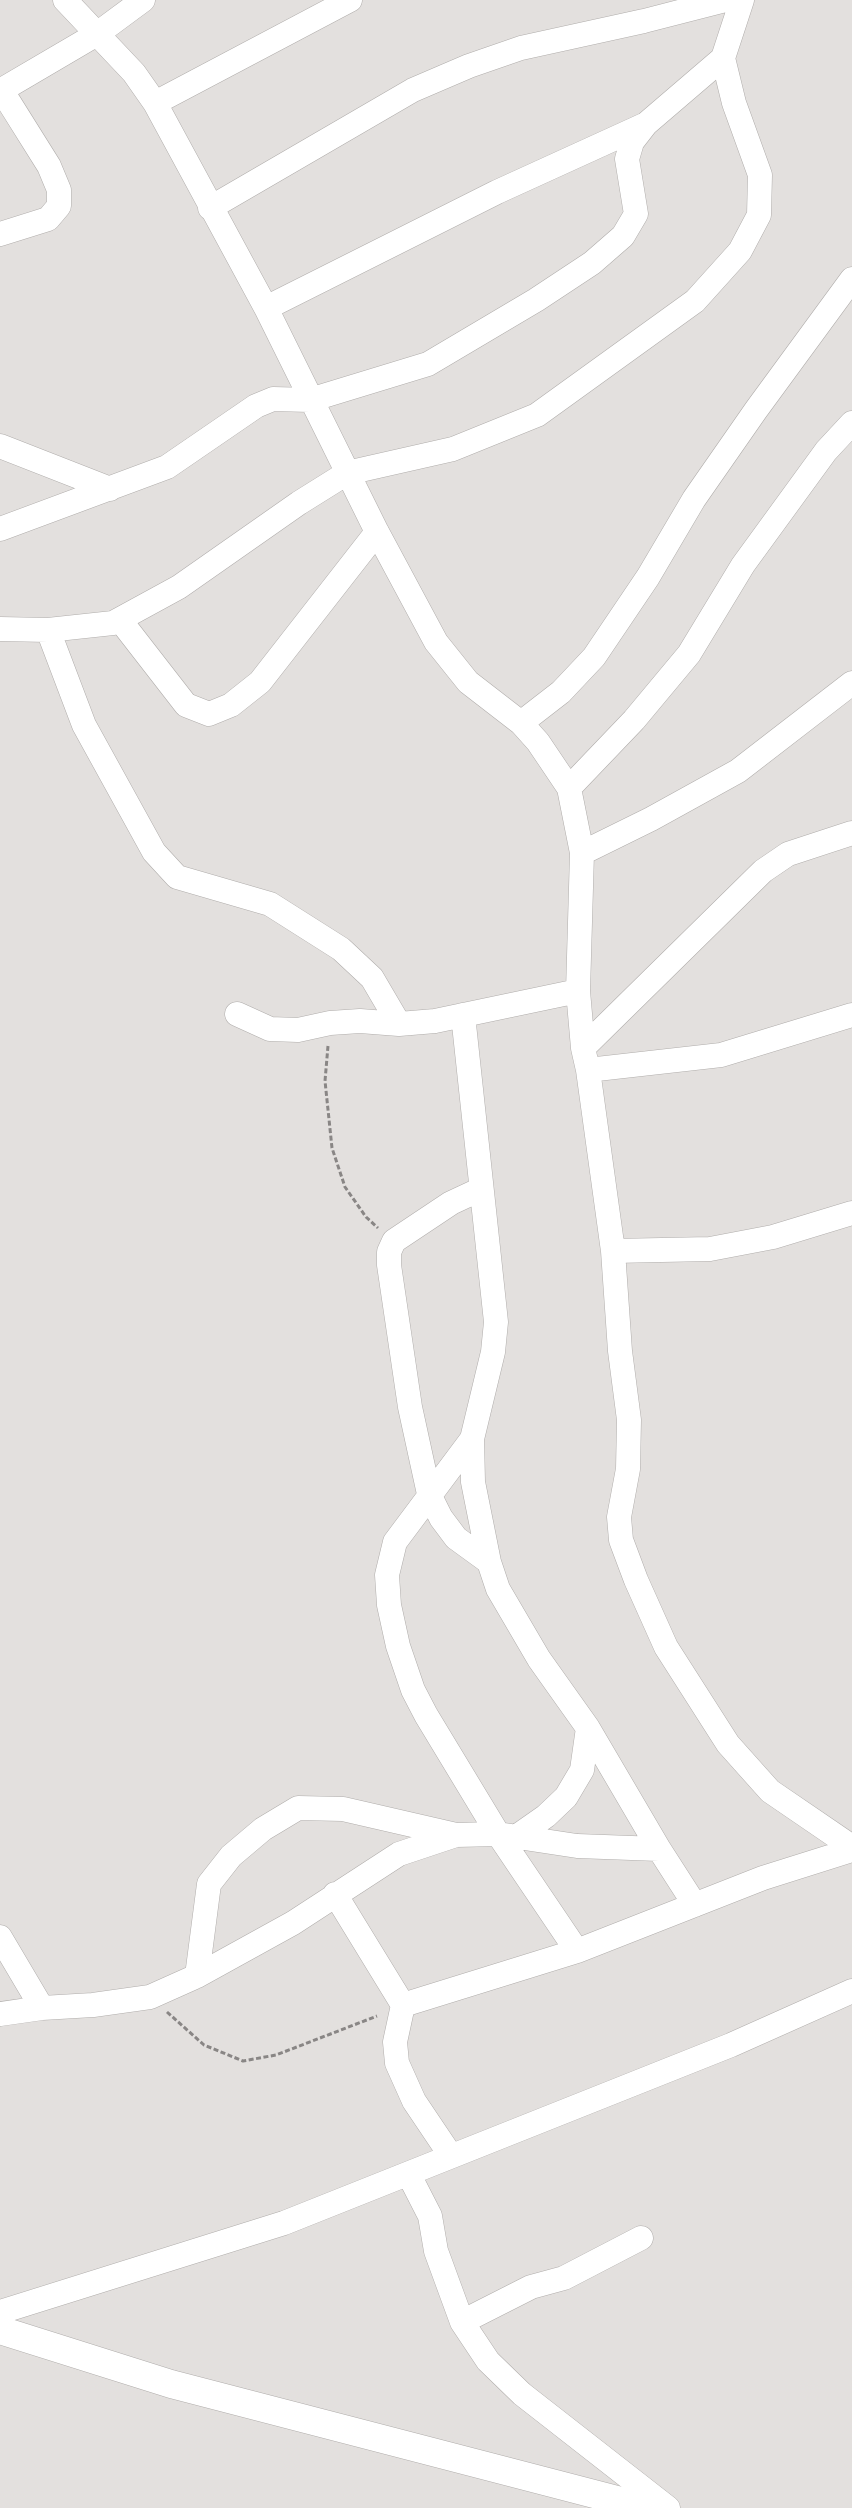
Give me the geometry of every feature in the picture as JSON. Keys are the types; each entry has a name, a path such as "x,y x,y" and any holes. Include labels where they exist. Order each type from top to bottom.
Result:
{"street":[{"path":"65,0 134,73 155,103 210,208 266,308 377,532 436,642 468,682 521,723 538,742 569,788 582,853 578,992 585,1059 613,1251 620,1351 629,1420 628,1469 619,1517 621,1540 636,1580 666,1647 728,1744 770,1792 852,1848"},
{"path":"0,234 48,219 59,206 59,190 49,166 1,91 97,34 143,0"},
{"path":"155,103 350,0"},
{"path":"210,208 413,90 469,66 521,48 644,21 726,0"},
{"path":"0,529 168,467 256,406 273,399 310,400 428,364 536,300 592,263 623,236 636,214 628,159 632,142 646,124 723,58 742,0"},
{"path":"0,629 48,630 113,623 120,620 179,587 299,503 348,473 453,450 537,415 695,301 740,251 759,215 760,175 734,102 723,58"},
{"path":"266,308 497,192 646,124"},
{"path":"521,723 561,692 594,657 648,577 694,498 773,386 852,280"},
{"path":"569,788 634,720 688,654 743,565 826,451 852,423"},
{"path":"0,446 110,489"},
{"path":"120,620 186,705 208,714 231,705 260,682 377,532"},
{"path":"48,630 84,725 154,852 177,877 270,904 341,949 372,978 399,1024"},
{"path":"582,853 651,819 738,771 852,683"},
{"path":"585,1059 763,871 788,854 852,833"},
{"path":"237,1014 270,1029 298,1030 330,1023 360,1021 399,1024 435,1021 578,992"},
{"path":"463,1015 480,1189 488,1237 490,1275 496,1322 493,1352 472,1439 473,1482 488,1562 498,1589 539,1660 588,1728 659,1849 695,1905"},
{"path":"585,1059 721,1055 852,1015"},
{"path":"480,1189 451,1203 394,1241 389,1252 389,1265 410,1407 429,1494 441,1518 456,1538 488,1562"},
{"path":"613,1251 710,1249 773,1237 852,1213"},
{"path":"472,1439 429,1494 395,1542 387,1575 389,1605 398,1646 413,1690 507,1836 577,1951"},
{"path":"507,1836 546,1816 566,1797 582,1770 588,1728"},
{"path":"197,1976 209,1884 231,1856 263,1829 298,1808 343,1809 456,1835 507,1836 576,1846 659,1849"},
{"path":"0,2014 42,2008 93,2005 150,1997 197,1976 293,1923 398,1854 456,1835"},
{"path":"403,2005 577,1951 763,1878 852,1848"},
{"path":"336,1894 403,2005 395,2042 397,2063 414,2101 450,2156"},
{"path":"0,1937 42,2008"},
{"path":"0,2312 284,2223 731,2045 852,1991"},
{"path":"409,2174 430,2216 436,2251 462,2322 488,2361 522,2394 668,2508"},
{"path":"462,2322 531,2287 564,2278 641,2238"},
{"path":"0,2330 171,2384 648,2508"}],"path":[{"path":"330,1023 325,1081 332,1148 345,1187 366,1217 394,1241"},
{"path":"150,1997 204,2045 243,2061 276,2055 403,2005"}]}
